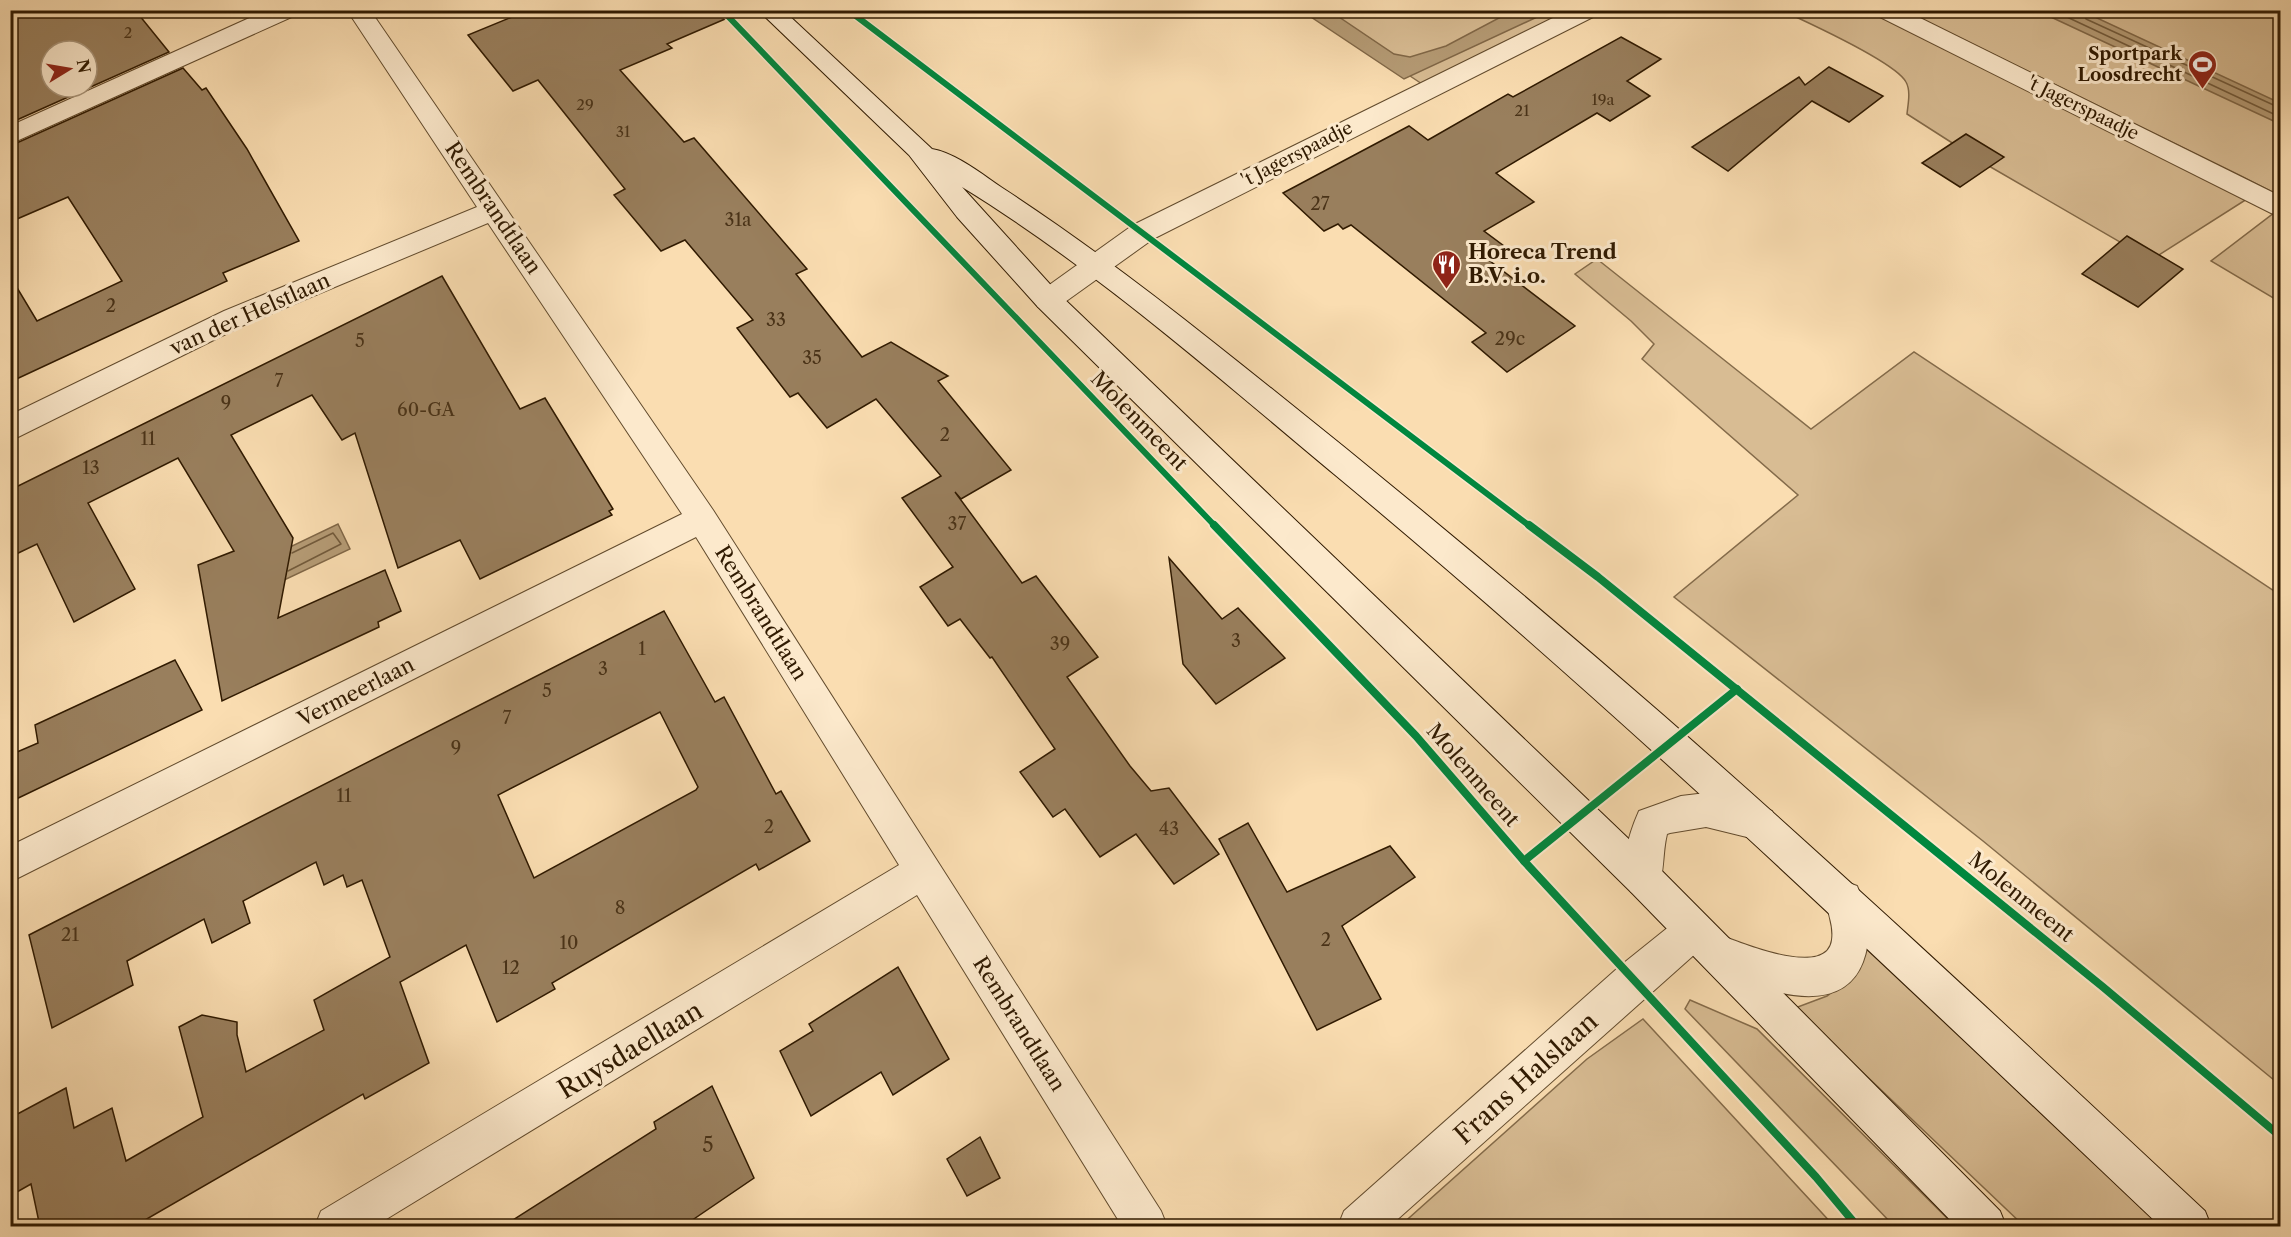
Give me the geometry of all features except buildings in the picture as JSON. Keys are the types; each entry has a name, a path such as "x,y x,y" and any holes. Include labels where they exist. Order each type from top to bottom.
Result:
{"street":[{"path":"10,136 288,10"},
{"name":"Rembrandtlaan","path":"358,10 702,519 1146,1227"},
{"name":"Molenmeent","path":"769,10 918,149 966,210 1048,300 1644,879 1985,1227"},
{"name":"'t Jagerspaadje","path":"1048,300 1143,232 1589,10"},
{"name":"'t Jagerspaadje","path":"1884,10 2280,207"},
{"name":"Molenmeent","path":"918,149 996,194 1096,266 1450,549 1844,899 2190,1227"},
{"name":"van der Helstlaan","path":"10,429 234,318 494,210"},
{"name":"Vermeerlaan","path":"10,865 702,519"},
{"name":"Molenmeent","path":"1644,879 1644,852 1652,823 1678,812 1706,808 1759,823"},
{"name":"Ruysdaellaan","path":"336,1227 923,871"},
{"name":"Molenmeent","path":"1706,942 1763,971 1802,979 1824,975 1842,965 1851,941 1844,899"},
{"name":"Frans Halslaan","path":"1359,1227 1634,980 1706,942"}],"shaded area":[{"path":"1313,11 1599,11 1428,88"},
{"path":"1783,11 1869,11 2247,199 2151,260 1982,162 1907,114 1908,89 1906,82 1899,74 1869,54"},
{"name":"Sportpark Loosdrecht","path":"1905,11 2280,11 2280,196 2239,175"},
{"path":"2274,213 2280,216 2280,302 2211,261"},
{"path":"1597,259 1811,429 1914,352 2280,595 2280,1085 1983,841 1674,597 1798,495 1642,359 1654,344 1631,321 1575,274"},
{"path":"1867,941 2168,1226 2024,1226 1795,1008 1827,996 1857,973"},
{"path":"1690,1000 1757,1029 1955,1226 1894,1226 1685,1009"},
{"path":"1643,1019 1834,1226 1400,1226 1587,1059"}],"water":[{"path":"1302,11 1330,11 1394,54 1410,57 1446,46 1512,11 1550,11 1404,79"},
{"path":"2038,11 2082,11 2280,103 2280,124"},
{"path":"338,524 350,549 280,582 269,557"}],"cycle path":[{"path":"722,10 1416,736 1524,861 1816,1177 1857,1226"},
{"path":"848,10 1598,577 2103,987 2280,1136"},
{"path":"1524,861 1737,689"}],"place":[{"name":"Sportpark Loosdrecht","path":"2203,90"},
{"name":"Horeca Trend B.V. i.o.","path":"1447,290"}]}
